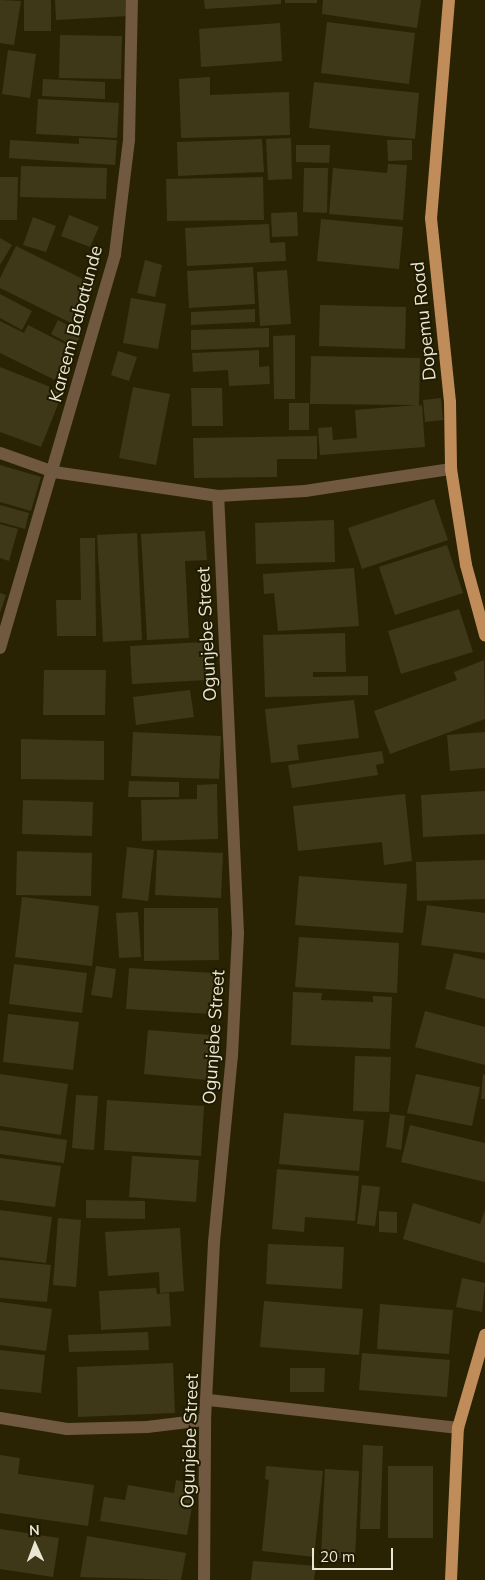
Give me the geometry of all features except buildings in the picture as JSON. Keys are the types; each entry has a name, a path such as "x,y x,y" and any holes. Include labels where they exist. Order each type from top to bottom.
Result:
{"main road":[{"name":"Dopemu Road","path":"449,0 431,218 450,402 451,469 466,565 485,635"},
{"path":"451,1580 458,1428 485,1335"}],"street":[{"name":"Kareem Babatunde","path":"0,648 54,472 115,254 129,140 132,0"},
{"path":"0,453 54,472 218,496 304,491 451,469"},
{"name":"Ogunjebe Street","path":"204,1580 205,1420 209,1400 214,1242 232,1056 238,933 218,496"},
{"path":"209,1400 458,1428"},
{"path":"0,1418 68,1429 147,1427 205,1420"}]}
